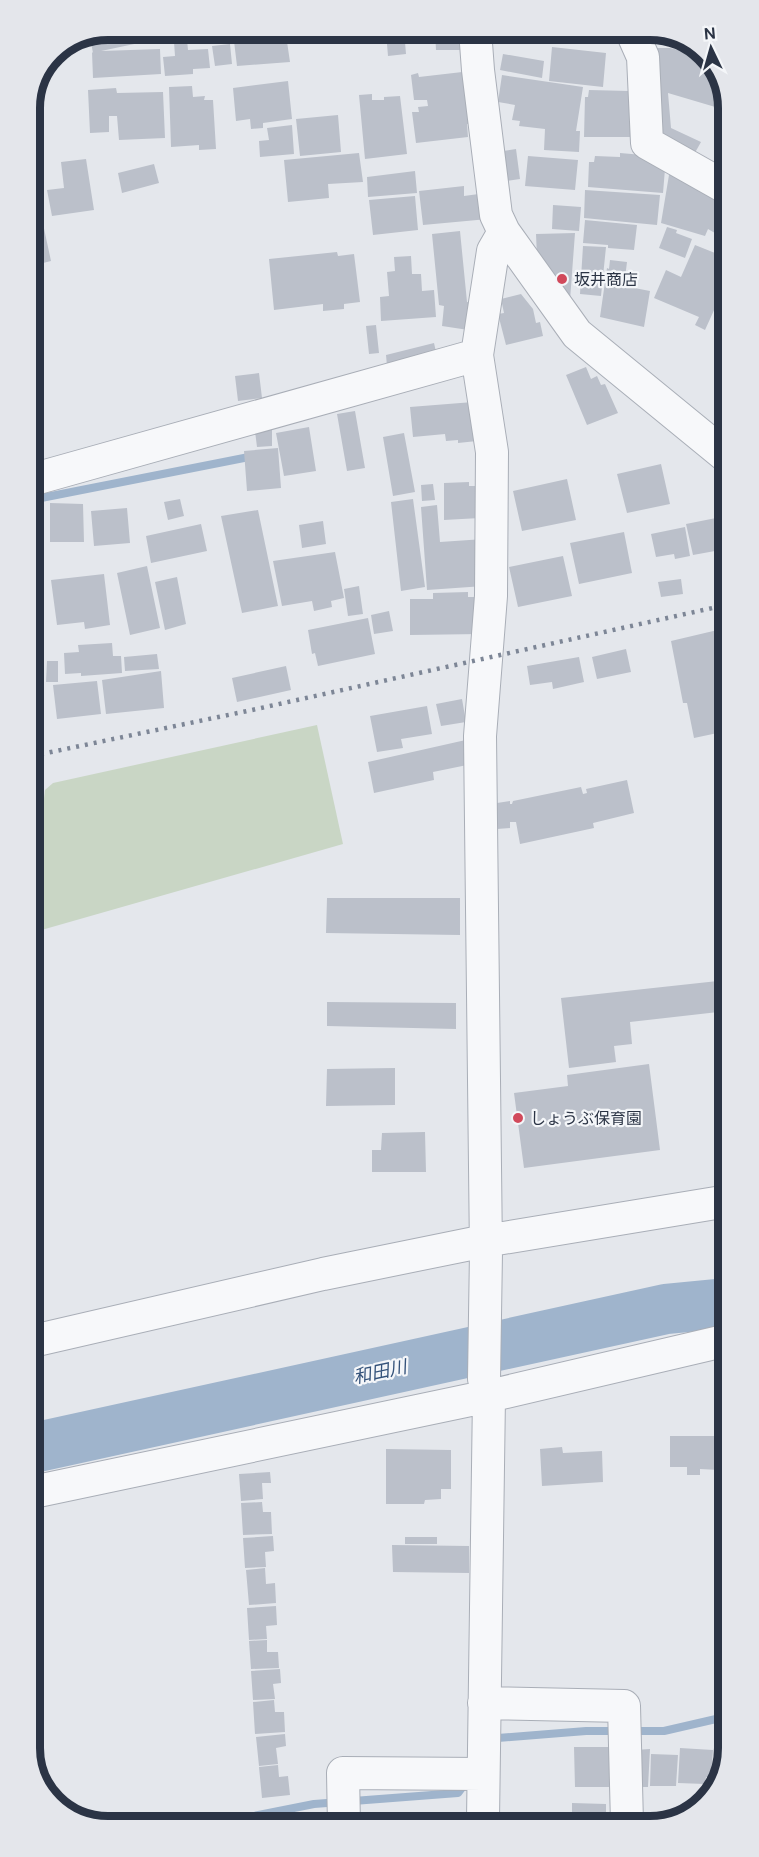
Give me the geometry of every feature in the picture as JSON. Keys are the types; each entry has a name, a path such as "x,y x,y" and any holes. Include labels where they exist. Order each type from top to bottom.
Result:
{"street":[{"path":"476,41 496,215 504,232 577,334 718,449"},
{"path":"636,41 643,57 647,143 718,183"},
{"path":"483,1816 487,1387 480,736 491,596 492,452 477,355 492,251 504,232"},
{"path":"41,477 477,355"},
{"path":"40,1339 322,1274 485,1247 718,1204"},
{"path":"40,1490 487,1387 718,1342"},
{"path":"484,1703 624,1706 627,1816"},
{"path":"344,1816 343,1773 483,1774"}],"green space":[{"path":"317,725 343,844 40,930 43,808 45,790 53,783"}],"building":[{"path":"138,40 139,43 101,51 160,49 161,74 93,78 91,43 95,42"},
{"path":"187,40 188,50 208,49 210,68 193,69 193,74 165,76 163,57 175,56 174,42"},
{"path":"287,40 290,62 237,66 234,41"},
{"path":"436,41 469,41 469,50 436,50"},
{"path":"405,42 406,54 388,56 387,44"},
{"path":"230,44 232,64 215,66 212,46"},
{"path":"552,47 606,53 603,87 549,81"},
{"path":"651,48 681,51 681,78 712,78 718,108 668,93 671,128 701,142 692,158 655,142"},
{"path":"503,54 544,61 542,78 500,70"},
{"path":"471,71 477,123 467,124 468,137 416,143 412,112 419,112 418,107 428,106 427,100 414,100 411,75 418,73 419,77"},
{"path":"502,75 583,87 576,131 580,131 579,152 544,150 545,129 519,126 520,121 512,120 515,105 498,102"},
{"path":"288,81 292,119 263,123 263,128 251,129 250,119 236,121 233,88"},
{"path":"192,86 193,97 205,96 204,100 213,100 216,149 199,150 199,145 171,147 169,87"},
{"path":"116,88 117,93 163,92 165,138 119,140 117,116 109,116 109,132 90,133 88,90"},
{"path":"589,90 629,91 629,99 643,99 643,137 584,137 585,97 588,97"},
{"path":"372,94 372,100 400,96 407,154 365,159 359,95"},
{"path":"338,115 341,152 300,156 296,119"},
{"path":"292,125 294,154 260,157 259,141 269,140 267,128"},
{"path":"516,149 520,179 506,181 503,151"},
{"path":"359,153 363,182 328,184 329,198 288,202 284,160"},
{"path":"620,153 666,157 663,193 588,187 589,162 594,162 595,156 620,157"},
{"path":"528,156 578,160 575,190 525,186"},
{"path":"86,159 94,210 52,216 47,190 64,188 61,162"},
{"path":"671,163 718,186 718,235 708,229 705,236 661,223"},
{"path":"154,164 159,183 122,193 118,173"},
{"path":"415,171 417,193 368,197 367,177"},
{"path":"464,186 464,196 486,193 488,219 423,225 419,191"},
{"path":"585,190 660,195 657,225 584,218"},
{"path":"415,196 418,230 373,235 369,200"},
{"path":"553,205 581,207 579,231 552,229"},
{"path":"41,214 51,261 41,264"},
{"path":"585,220 637,225 634,250 583,243"},
{"path":"667,227 692,239 685,258 659,248"},
{"path":"460,231 467,302 479,304 475,331 442,326 444,306 439,305 432,234"},
{"name":"坂井商店","path":"575,233 570,300 537,257 536,234"},
{"path":"695,245 718,254 718,301 705,330 695,325 699,317 654,298 666,270 681,277"},
{"path":"583,246 606,247 601,296 580,294"},
{"path":"337,252 338,256 354,254 360,302 344,304 344,309 323,311 323,304 274,310 269,259"},
{"path":"411,256 412,274 421,274 422,291 434,290 436,317 381,321 380,297 389,296 387,272 395,271 394,257"},
{"path":"610,260 627,262 624,286 650,291 644,327 600,317"},
{"path":"521,294 533,309 536,323 540,322 543,336 506,345 498,314 504,313 501,299"},
{"path":"376,325 379,353 369,354 366,326"},
{"path":"434,343 439,365 388,377 386,355"},
{"path":"586,367 591,379 597,376 601,385 605,384 618,413 587,425 566,375"},
{"path":"259,373 262,398 238,401 235,376"},
{"path":"473,402 477,441 458,443 458,440 446,441 445,434 413,437 410,407"},
{"path":"355,411 365,468 347,471 337,414"},
{"path":"309,427 316,471 284,476 276,433"},
{"path":"272,430 272,446 257,447 255,431"},
{"path":"404,433 415,492 393,496 383,437"},
{"path":"278,448 281,488 247,491 244,451"},
{"path":"661,464 670,504 627,513 617,474"},
{"path":"567,479 576,520 522,531 513,491"},
{"path":"469,482 469,486 478,486 480,518 444,520 444,483"},
{"path":"433,484 435,500 422,501 421,485"},
{"path":"180,499 184,516 168,520 164,502"},
{"path":"413,499 425,587 401,591 391,502"},
{"path":"50,503 83,504 84,542 50,542"},
{"path":"437,505 440,542 484,539 484,586 427,590 421,507"},
{"path":"127,508 130,543 94,546 91,511"},
{"path":"258,510 278,606 242,613 221,516"},
{"path":"718,518 718,550 693,555 686,524"},
{"path":"323,521 326,544 302,548 299,525"},
{"path":"201,524 207,551 151,563 146,536"},
{"path":"685,527 690,556 675,559 674,554 656,557 651,534"},
{"path":"624,532 632,573 579,584 570,543"},
{"path":"335,552 344,598 331,601 332,607 314,611 312,601 282,606 273,561"},
{"path":"563,556 572,596 518,607 509,567"},
{"path":"147,566 160,628 130,635 117,573"},
{"path":"104,574 110,625 85,629 84,622 57,625 51,580"},
{"path":"177,577 186,624 165,630 155,582"},
{"path":"681,579 683,594 661,597 658,582"},
{"path":"359,586 363,614 348,616 344,589"},
{"path":"468,592 468,597 480,597 481,634 410,635 410,599 433,599 433,593"},
{"path":"389,611 393,631 374,634 371,615"},
{"path":"368,618 375,654 318,666 315,653 312,654 308,630"},
{"path":"718,630 718,733 694,738 687,703 683,703 671,641"},
{"path":"112,643 113,656 121,656 122,673 81,676 81,673 65,674 64,653 79,652 78,645"},
{"path":"626,649 631,672 597,679 592,657"},
{"path":"157,654 159,669 125,671 124,657"},
{"path":"579,657 584,682 553,689 552,682 530,685 527,666"},
{"path":"47,661 58,661 58,682 46,682"},
{"path":"286,666 291,690 237,702 232,678"},
{"path":"161,671 164,708 106,714 102,680"},
{"path":"97,681 101,714 57,719 53,685"},
{"path":"462,699 466,722 441,726 436,704"},
{"path":"427,706 432,734 401,739 403,748 377,752 370,716"},
{"path":"479,737 472,764 433,772 434,780 374,793 368,762"},
{"path":"627,780 634,813 593,823 594,828 520,844 516,822 510,822 510,828 497,829 497,803 510,801 512,804 513,801 581,787 583,794 587,793 586,789"},
{"path":"327,898 460,898 460,935 326,933"},
{"path":"718,981 718,1012 630,1022 632,1044 614,1046 616,1062 569,1068 561,998"},
{"path":"327,1002 456,1003 456,1029 327,1026"},
{"path":"649,1064 660,1150 524,1168 514,1093 568,1086 567,1075"},
{"path":"395,1068 395,1105 326,1106 327,1069"},
{"path":"425,1132 426,1172 372,1172 372,1150 381,1150 382,1133"},
{"path":"670,1436 718,1436 718,1470 700,1469 700,1475 687,1475 687,1467 670,1467"},
{"path":"562,1447 563,1453 602,1451 603,1482 542,1486 540,1449"},
{"path":"386,1449 451,1450 451,1489 441,1489 441,1499 425,1500 424,1504 386,1504"},
{"path":"270,1472 271,1483 262,1483 263,1499 241,1501 239,1474"},
{"path":"262,1502 263,1512 271,1512 272,1534 243,1535 241,1503"},
{"path":"273,1536 274,1551 265,1552 266,1567 245,1568 243,1538"},
{"path":"405,1537 437,1537 437,1544 405,1544"},
{"path":"392,1545 469,1546 469,1573 393,1572"},
{"path":"265,1568 266,1584 275,1583 276,1603 249,1605 246,1570"},
{"path":"276,1606 277,1625 266,1626 267,1639 249,1640 247,1608"},
{"path":"267,1640 267,1652 278,1652 279,1668 251,1669 249,1641"},
{"path":"280,1669 281,1683 273,1684 275,1699 253,1700 251,1671"},
{"path":"274,1700 275,1712 284,1712 285,1732 255,1734 253,1702"},
{"path":"285,1734 286,1746 276,1748 278,1764 259,1766 256,1737"},
{"path":"574,1747 609,1747 609,1787 575,1787"},
{"path":"680,1748 713,1750 711,1777 706,1777 705,1784 678,1783"},
{"path":"650,1749 648,1787 640,1787 635,1750"},
{"path":"651,1754 678,1755 676,1786 650,1786"},
{"path":"278,1765 279,1777 288,1776 290,1795 262,1798 259,1767"},
{"path":"572,1803 606,1804 606,1816 572,1816"}],"waterway":[{"path":"41,498 254,456"},
{"name":"和田川","path":"40,1446 666,1309 718,1304"},
{"path":"494,1744 498,1738 586,1731 664,1731 718,1719"},
{"path":"253,1816 314,1804 458,1793 467,1781"}],"railway":[{"path":"41,754 718,607"}],"place":[{"name":"坂井商店","path":"562,279"},
{"name":"しょうぶ保育園","path":"518,1118"}]}
